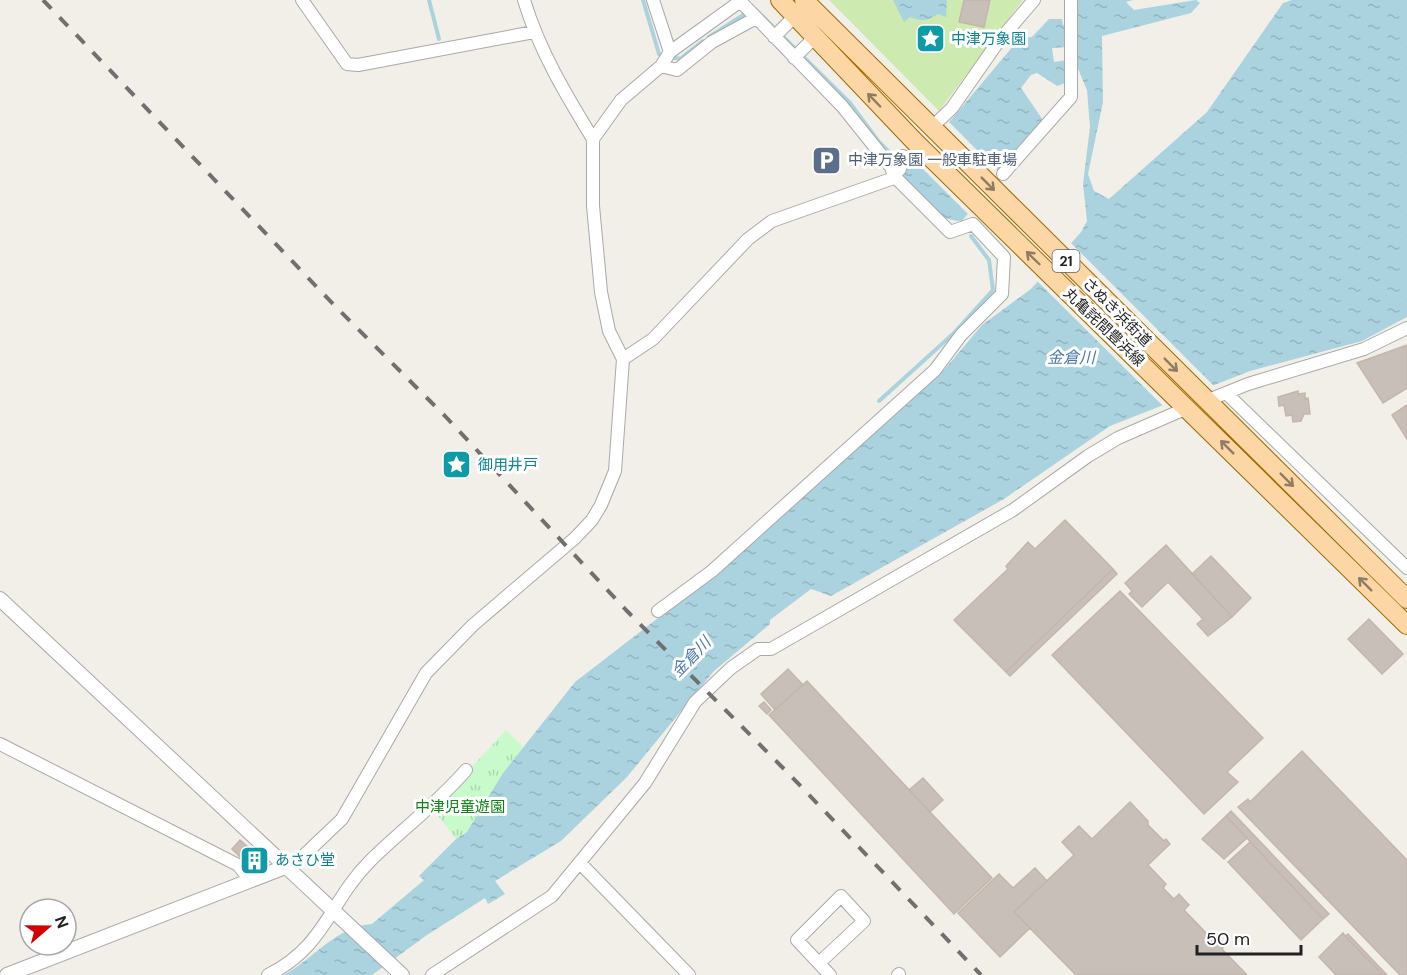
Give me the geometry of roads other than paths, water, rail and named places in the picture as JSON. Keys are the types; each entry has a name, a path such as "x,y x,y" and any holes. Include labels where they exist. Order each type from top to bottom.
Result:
{"main road":[{"name":"丸亀詫間豊浜線","path":"780,0 786,23 802,49 903,160 1183,405 1407,626"},
{"name":"丸亀詫間豊浜線","path":"786,23 931,128"},
{"name":"さぬき浜街道","path":"931,128 1203,398"},
{"name":"21","path":"1203,398 1407,598"}],"street":[{"path":"302,0 347,64 358,65 534,32"},
{"path":"7,975 299,860 342,819 426,673 473,625 592,520 608,491 615,471 623,358 609,331 601,292 593,206 593,139 568,99 534,32 524,0"},
{"path":"653,0 666,58 677,70 712,42 747,8"},
{"path":"931,128 952,108 998,42 1034,0"},
{"path":"1003,174 1071,97 1071,0"},
{"path":"593,139 621,100 666,58 747,8"},
{"path":"747,8 786,23 842,106 891,167 903,160"},
{"path":"623,358 653,339 748,238 772,221 859,187 903,160"},
{"path":"658,611 712,571 935,370 961,335 1002,294 1004,257 973,224 950,232 903,160"},
{"path":"1203,398 1226,393 1364,349 1407,328"},
{"path":"1226,393 1407,568"},
{"path":"432,975 552,896 645,783 695,702 731,668 758,649 771,649 1013,510 1118,438 1183,405"},
{"path":"0,599 402,975"},
{"path":"0,744 238,866 250,880"},
{"path":"268,975 306,950 337,916 338,903 370,861 444,795 466,770"},
{"path":"580,862 689,975"},
{"path":"819,963 864,921 841,896 797,940 830,975"}],"water":[{"path":"893,0 947,0 946,17 938,14 921,20 910,17 904,22"},
{"name":"金倉川","path":"1078,0 1133,0 1126,2 1134,10 1196,0 1200,3 1191,13 1102,36 1103,102 1088,174 1094,191 1109,199 1207,112 1283,3 1292,0 1407,0 1407,317 1362,341 1250,371 1110,426 1004,499 831,596 811,589 770,620 770,624 714,671 627,777 561,841 495,881 505,894 488,904 485,898 427,935 372,975 284,975 336,937 359,926 372,924 424,880 419,876 456,839 467,832 503,773 575,682 706,581 945,369 982,325 1031,289 1081,232 1087,221 1083,184 1090,127 1087,90 1076,64"},
{"path":"1049,19 1062,19 1063,25 1067,24 1067,47 1052,48 1054,62 1067,60 1068,82 1057,86 1037,73 1031,75 1021,88 1045,123 1017,153 962,221 943,217 928,206 900,176 909,156 950,121 1020,38 1032,37"}],"waterway":[{"path":"429,0 439,39"},
{"path":"643,0 659,54 680,59 703,41"},
{"path":"755,9 850,103 879,142 899,162"},
{"path":"709,37 748,12"},
{"path":"879,401 953,334 993,290 989,260 971,236"}],"railway":[{"path":"43,0 334,305 445,416 626,610 791,776 981,975"}],"place":[{"name":"中津万象園","path":"930,39"},
{"name":"中津万象園 一般車駐車場","path":"827,160"},
{"name":"御用井戸","path":"457,465"},
{"name":"あさひ堂","path":"254,860"}],"park label":[{"name":"中津児童遊園","path":"460,807"}]}
